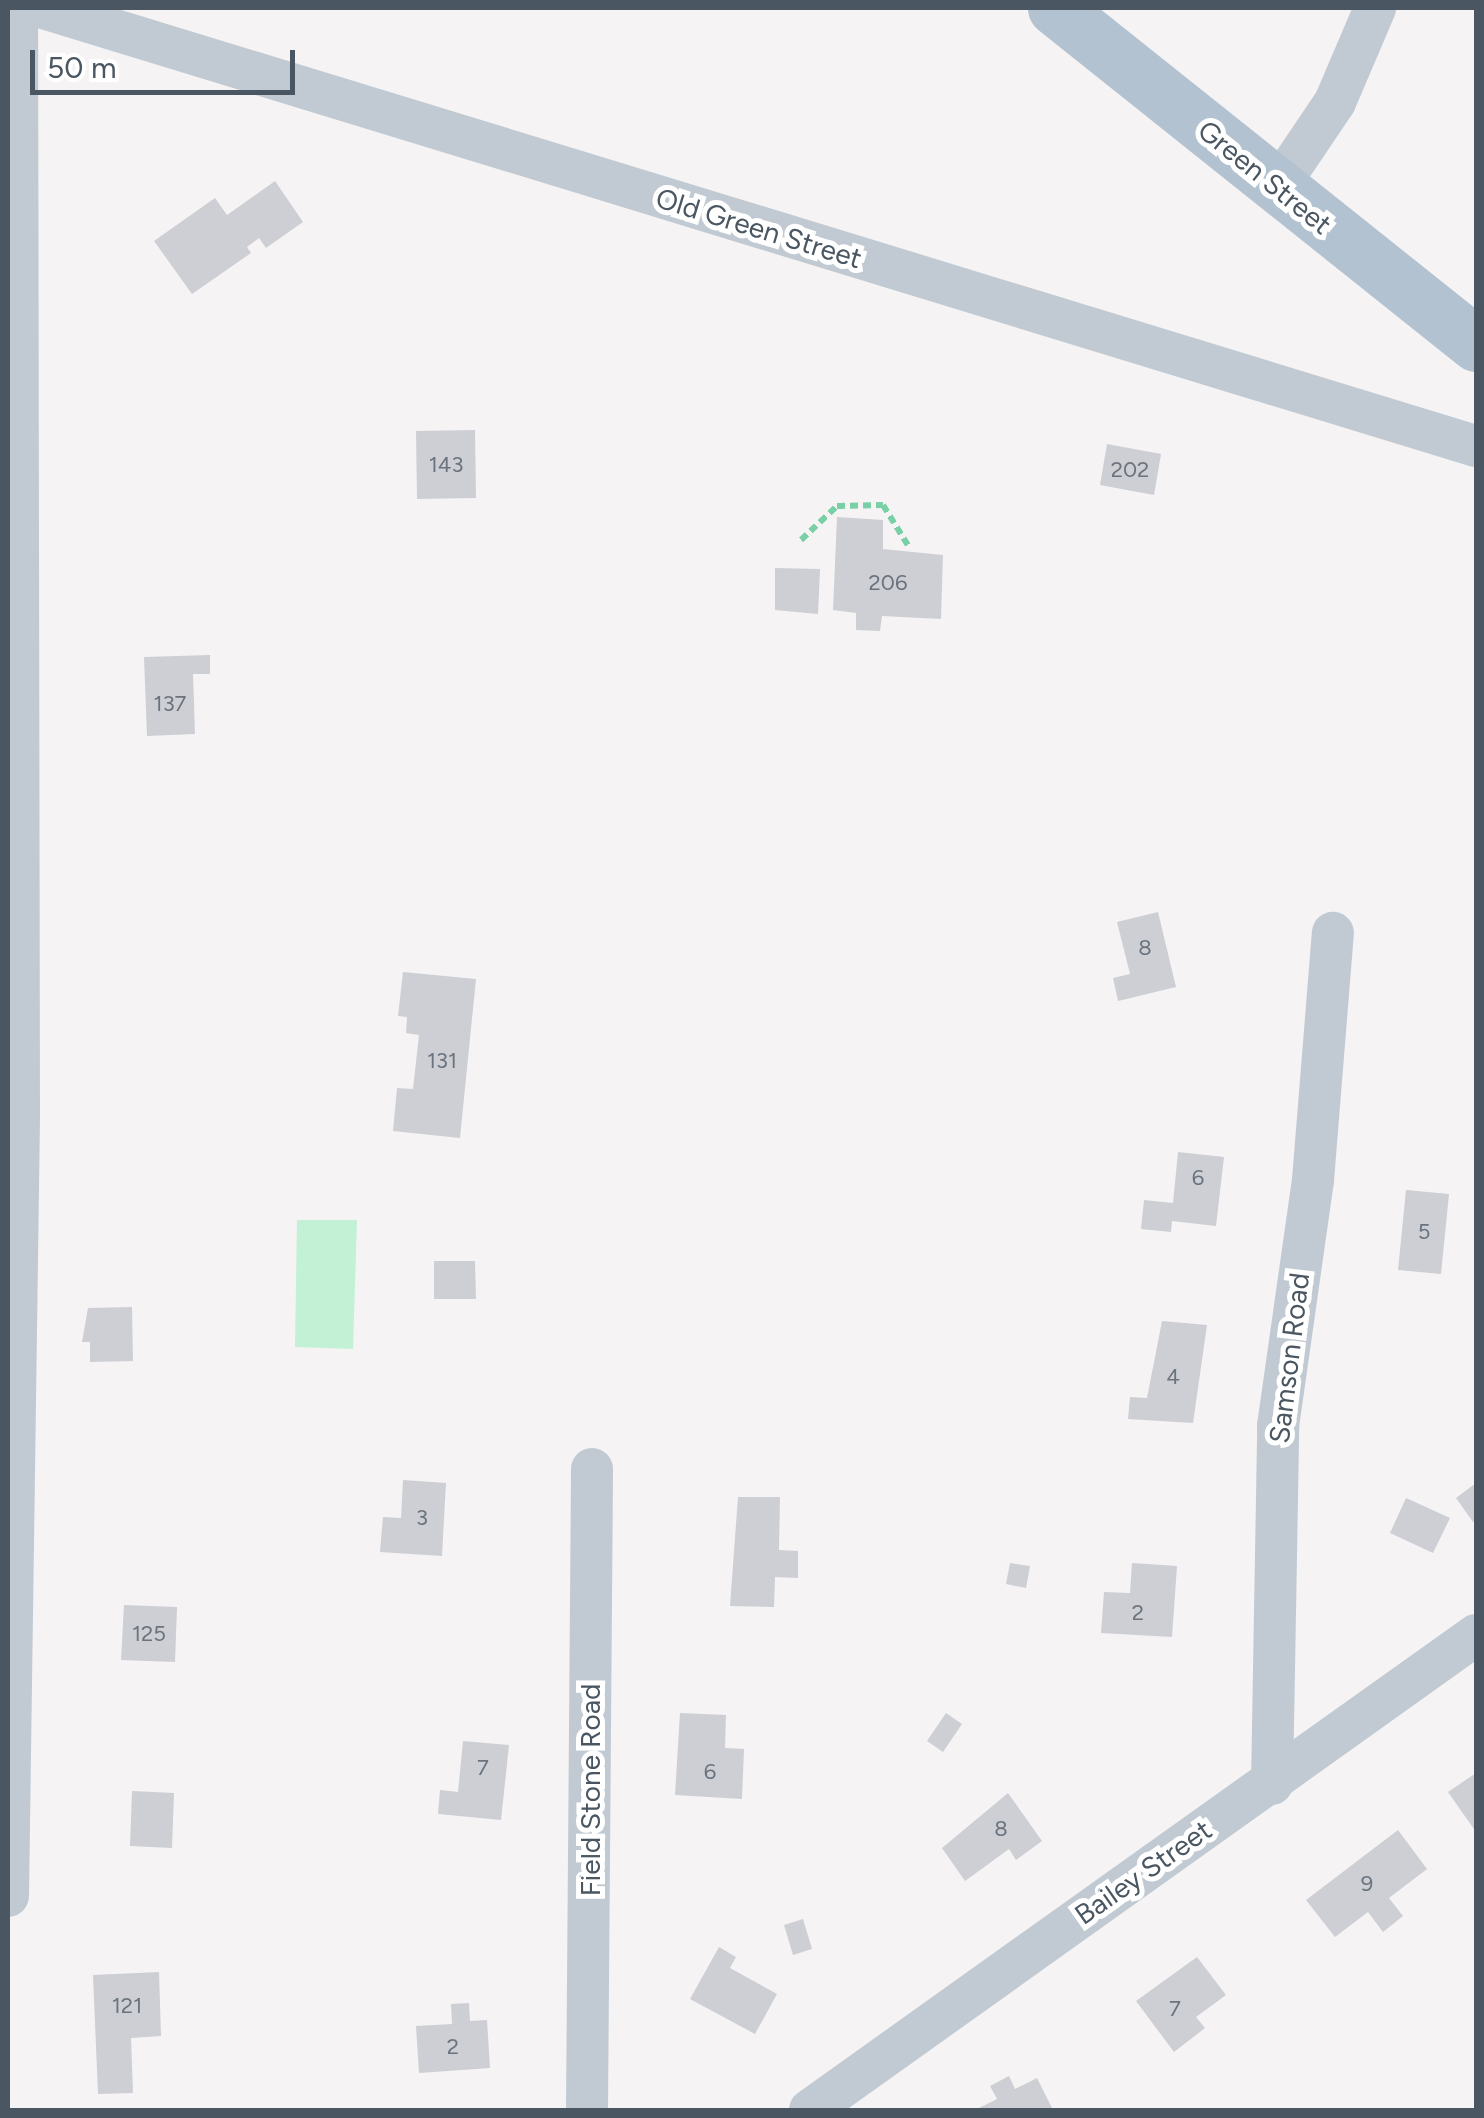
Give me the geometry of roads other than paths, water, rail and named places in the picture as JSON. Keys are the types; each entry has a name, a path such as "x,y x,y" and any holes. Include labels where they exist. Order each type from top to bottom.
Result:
{"main road":[{"name":"Green Street","path":"1055,8 1476,344"}],"street":[{"path":"8,1896 19,1115 17,8"},
{"name":"Old Green Street","path":"43,8 1476,446"},
{"path":"1278,188 1336,102 1376,8"},
{"name":"Samson Road","path":"1272,1784 1278,1426 1313,1180 1333,933"},
{"name":"Field Stone Road","path":"587,2110 592,1468"},
{"name":"Bailey Street","path":"810,2110 1476,1635"}]}
